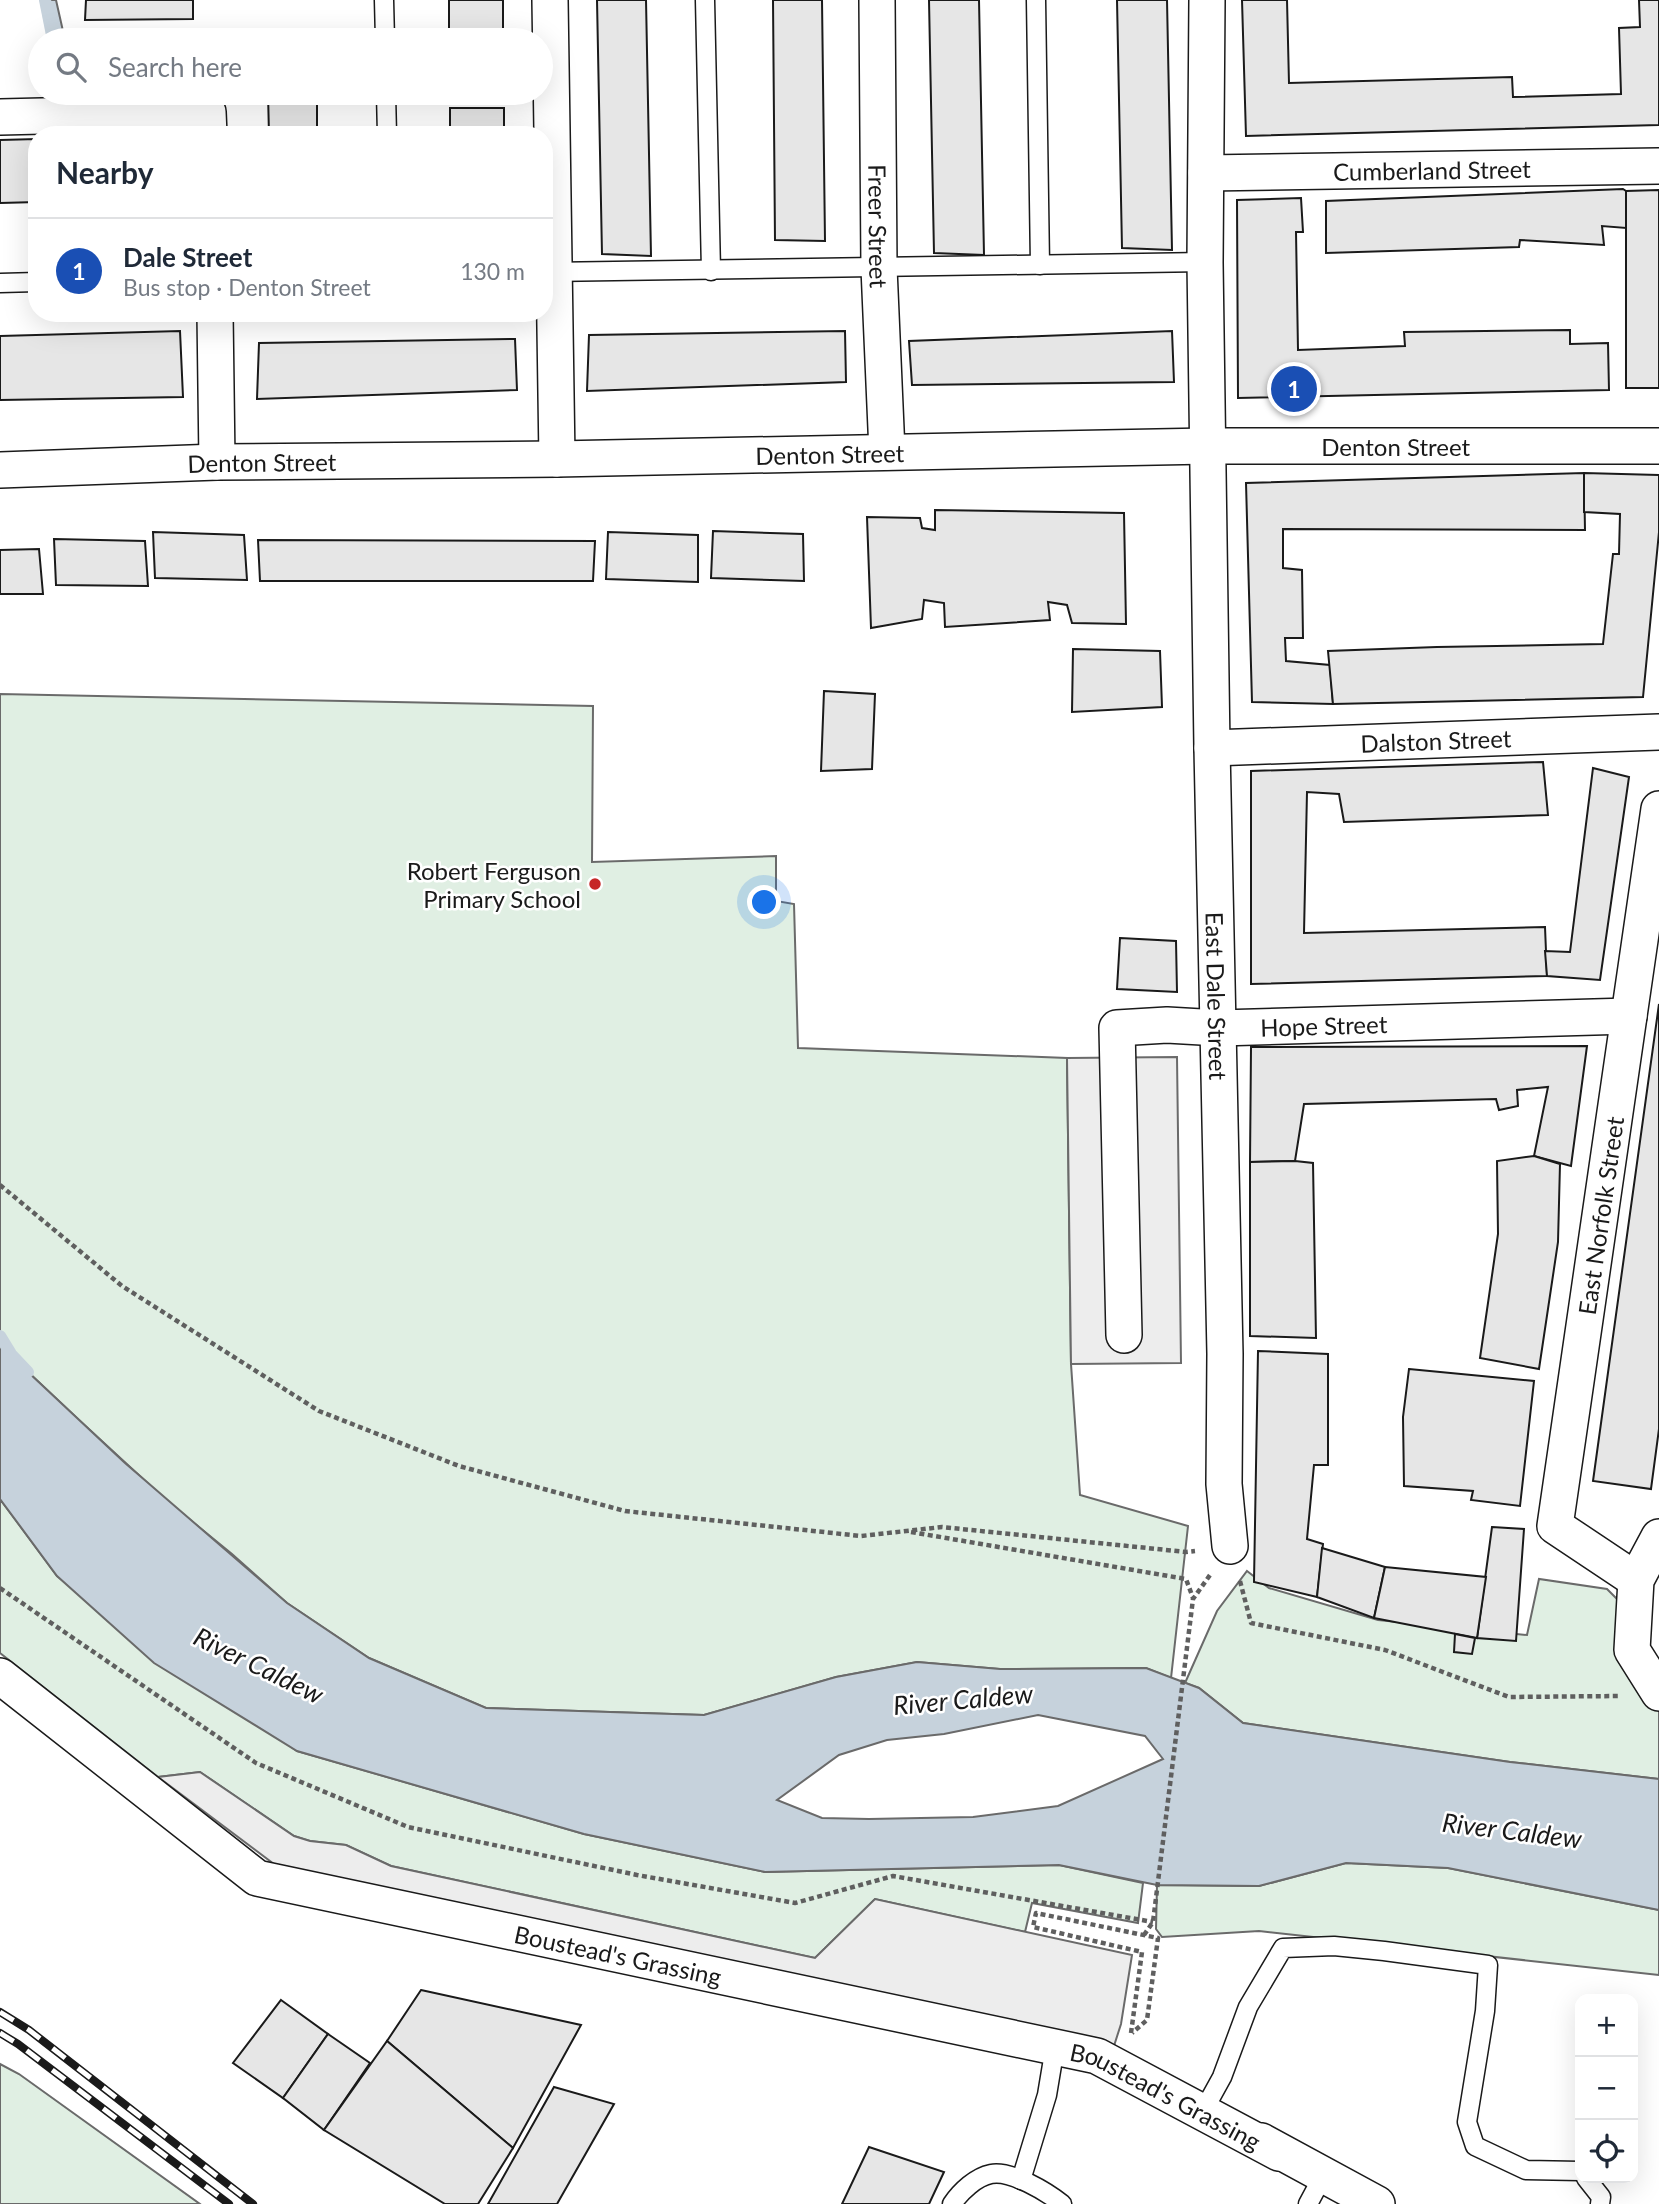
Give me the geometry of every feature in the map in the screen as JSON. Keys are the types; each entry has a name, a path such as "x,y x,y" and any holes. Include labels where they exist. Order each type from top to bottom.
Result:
{"street":[{"path":"550,0 550,28"},
{"name":"Freer Street","path":"877,0 879,268 887,452"},
{"name":"East Dale Street","path":"1207,0 1205,262 1212,748 1225,1354 1224,1484 1230,1546"},
{"path":"550,105 550,126"},
{"path":"0,117 209,123"},
{"name":"Cumberland Street","path":"1206,173 1659,166"},
{"path":"215,322 217,462"},
{"path":"552,322 556,459"},
{"name":"Denton Street","path":"0,470 217,462 556,459 1208,446 1659,446"},
{"name":"Dalston Street","path":"1212,748 1659,732"},
{"name":"East Norfolk Street","path":"1636,1580 1555,1526 1659,810"},
{"name":"Hope Street","path":"1124,1335 1118,1028 1167,1025 1219,1028 1629,1016"},
{"path":"1659,1537 1636,1580 1632,1650 1659,1693"},
{"name":"Boustead's Grassing","path":"0,1676 257,1878 1097,2056 1279,2152"},
{"path":"1097,2056 1206,2106 1279,2152 1315,2190 1377,2204"}],"lane":[{"path":"384,0 385,28"},
{"path":"705,0 710,271"},
{"path":"1036,0 1040,265"},
{"path":"386,105 387,126"},
{"path":"553,272 1205,262"},
{"path":"0,283 28,282"},
{"path":"1206,2106 1222,2077 1248,2007 1283,1948 1334,1946 1488,1965 1485,2011 1466,2122 1475,2146 1526,2170 1575,2171"},
{"path":"1021,2180 1047,2095 1055,2047"},
{"path":"952,2204 978,2179 994,2173 1044,2190 1062,2204"},
{"path":"1590,2183 1601,2197 1600,2204"}],"path":[{"path":"0,1185 122,1286 318,1411 459,1466 625,1511 862,1536 942,1527 1186,1552 1230,1546 1251,1623 1385,1650 1509,1698 1618,1696"},
{"path":"906,1531 1186,1579 1194,1599 1153,1922 1144,1935"},
{"path":"0,1588 256,1763 408,1827 637,1875 795,1903 893,1876 1153,1922"},
{"path":"1036,1913 1144,1935 1158,1938 1154,1971 1147,2020 1130,2034 1142,1952 1033,1927 1036,1913"}],"green space":[{"name":"Robert Ferguson Primary School","path":"0,694 593,706 592,862 776,856 776,901 794,904 798,1048 1067,1058 1071,1364 1080,1495 1188,1526 1171,1678 1146,1668 1000,1669 917,1662 836,1677 704,1715 486,1708 369,1658 287,1603 167,1501 79,1420 11,1354 0,1336"},
{"path":"0,1499 57,1576 297,1751 584,1834 765,1872 1059,1865 1143,1883 1138,1923 1032,1903 1025,1932 875,1899 815,1958 391,1866 346,1845 310,1841 294,1836 200,1772 158,1777 0,1653"},
{"path":"1247,1571 1269,1588 1378,1620 1527,1635 1539,1579 1607,1589 1617,1599 1622,1631 1659,1705 1659,1779 1510,1762 1243,1723 1199,1688 1185,1683 1217,1611"},
{"path":"1346,1863 1448,1868 1659,1910 1659,1975 1259,1931 1162,1937 1156,1929 1157,1885 1259,1886"},
{"path":"0,2064 19,2074 200,2204 0,2204"}],"shaded area":[{"path":"1177,1057 1181,1363 1071,1364 1067,1058"},
{"path":"200,1772 294,1836 310,1841 346,1845 391,1866 815,1958 875,1899 1132,1955 1121,2024 1113,2049 274,1864 158,1777"}],"water":[{"path":"45,0 56,0 62,28 51,28"},
{"name":"River Caldew","path":"0,1336 11,1354 28,1372 125,1463 287,1603 369,1658 486,1708 704,1715 836,1677 917,1662 1000,1669 1146,1668 1199,1688 1243,1723 1510,1762 1659,1779 1659,1910 1448,1868 1346,1863 1259,1886 1157,1885 1059,1865 765,1872 584,1834 297,1751 154,1663 57,1576 0,1499","holes":["1038,1715 1145,1736 1163,1759 1058,1806 973,1817 822,1818 777,1800 839,1755 887,1740 944,1734"]}],"building":[{"path":"86,0 193,0 193,19 85,20"},
{"path":"449,0 503,0 503,28 449,28"},
{"path":"597,0 646,0 651,256 602,254"},
{"path":"773,0 822,0 825,241 775,240"},
{"path":"929,0 979,0 984,255 934,253"},
{"path":"1117,0 1167,0 1172,250 1122,248"},
{"path":"1242,0 1287,0 1289,83 1512,77 1513,97 1621,94 1619,28 1640,27 1639,0 1659,0 1659,125 1246,136"},
{"path":"268,105 317,105 317,126 269,126"},
{"path":"450,108 504,108 504,126 450,126"},
{"path":"28,139 28,202 0,203 0,140"},
{"path":"1659,190 1659,388 1626,388 1626,191"},
{"path":"1626,191 1626,228 1602,226 1604,245 1520,240 1519,247 1326,253 1326,201"},
{"path":"1301,198 1303,232 1296,232 1298,350 1405,346 1404,332 1570,330 1570,344 1608,343 1609,390 1238,398 1237,200"},
{"path":"180,331 183,397 0,400 0,336"},
{"path":"845,331 846,382 587,391 589,335"},
{"path":"1172,331 1174,382 912,385 909,341"},
{"path":"515,339 517,390 257,399 259,343"},
{"path":"1584,473 1585,530 1283,529 1283,568 1302,570 1303,638 1285,638 1286,661 1330,665 1333,704 1252,702 1246,483"},
{"path":"1584,473 1659,475 1659,532 1643,697 1333,704 1328,651 1603,644 1613,554 1619,554 1620,514 1584,512"},
{"path":"935,510 1124,513 1126,624 1072,623 1067,605 1048,602 1050,620 945,627 944,603 924,600 922,619 871,628 867,517 920,518 922,528 935,530"},
{"path":"713,531 803,534 804,581 711,578"},
{"path":"153,532 244,535 247,580 155,578"},
{"path":"608,532 698,535 698,582 606,579"},
{"path":"54,539 145,541 148,586 56,585"},
{"path":"258,540 595,541 593,581 260,581"},
{"path":"39,549 43,594 0,594 0,550"},
{"path":"1073,649 1160,651 1162,707 1072,712"},
{"path":"824,691 875,694 872,769 821,771"},
{"path":"1543,762 1548,815 1344,822 1339,794 1307,792 1304,933 1545,927 1547,976 1251,984 1251,771"},
{"path":"1593,768 1629,777 1600,980 1547,976 1545,951 1570,952"},
{"path":"1120,938 1176,941 1177,992 1117,989"},
{"path":"1659,1004 1659,1429 1651,1489 1593,1481"},
{"path":"1587,1046 1571,1166 1534,1156 1548,1087 1517,1090 1518,1106 1499,1110 1496,1099 1304,1104 1295,1161 1250,1162 1251,1047"},
{"path":"1534,1156 1560,1164 1558,1242 1539,1369 1480,1358 1498,1234 1497,1161"},
{"path":"1250,1162 1313,1163 1316,1338 1250,1336"},
{"path":"1258,1351 1328,1354 1328,1465 1314,1465 1307,1539 1323,1544 1317,1597 1254,1582"},
{"path":"1409,1369 1534,1381 1520,1506 1471,1500 1473,1491 1404,1486 1403,1417"},
{"path":"1492,1527 1524,1529 1516,1641 1477,1638"},
{"path":"1322,1548 1385,1567 1374,1618 1317,1597"},
{"path":"1385,1567 1486,1577 1477,1638 1374,1618"},
{"path":"1455,1634 1475,1638 1472,1654 1454,1652"},
{"path":"421,1990 581,2025 513,2148 387,2041"},
{"path":"281,2000 328,2034 283,2098 233,2063"},
{"path":"328,2034 370,2063 324,2130 283,2098"},
{"path":"387,2041 513,2148 478,2204 445,2204 324,2130"},
{"path":"554,2087 614,2104 557,2204 488,2204"},
{"path":"869,2147 944,2172 929,2204 842,2204"}],"waterway":[{"path":"45,0 51,28"},
{"path":"0,1336 11,1354 28,1372"}],"railway":[{"path":"0,2012 29,2030 253,2204"},
{"path":"0,2033 229,2204"}],"place":[{"name":"Dale Street","path":"1294,389"},
{"name":"Robert Ferguson Primary School","path":"595,884"}]}
